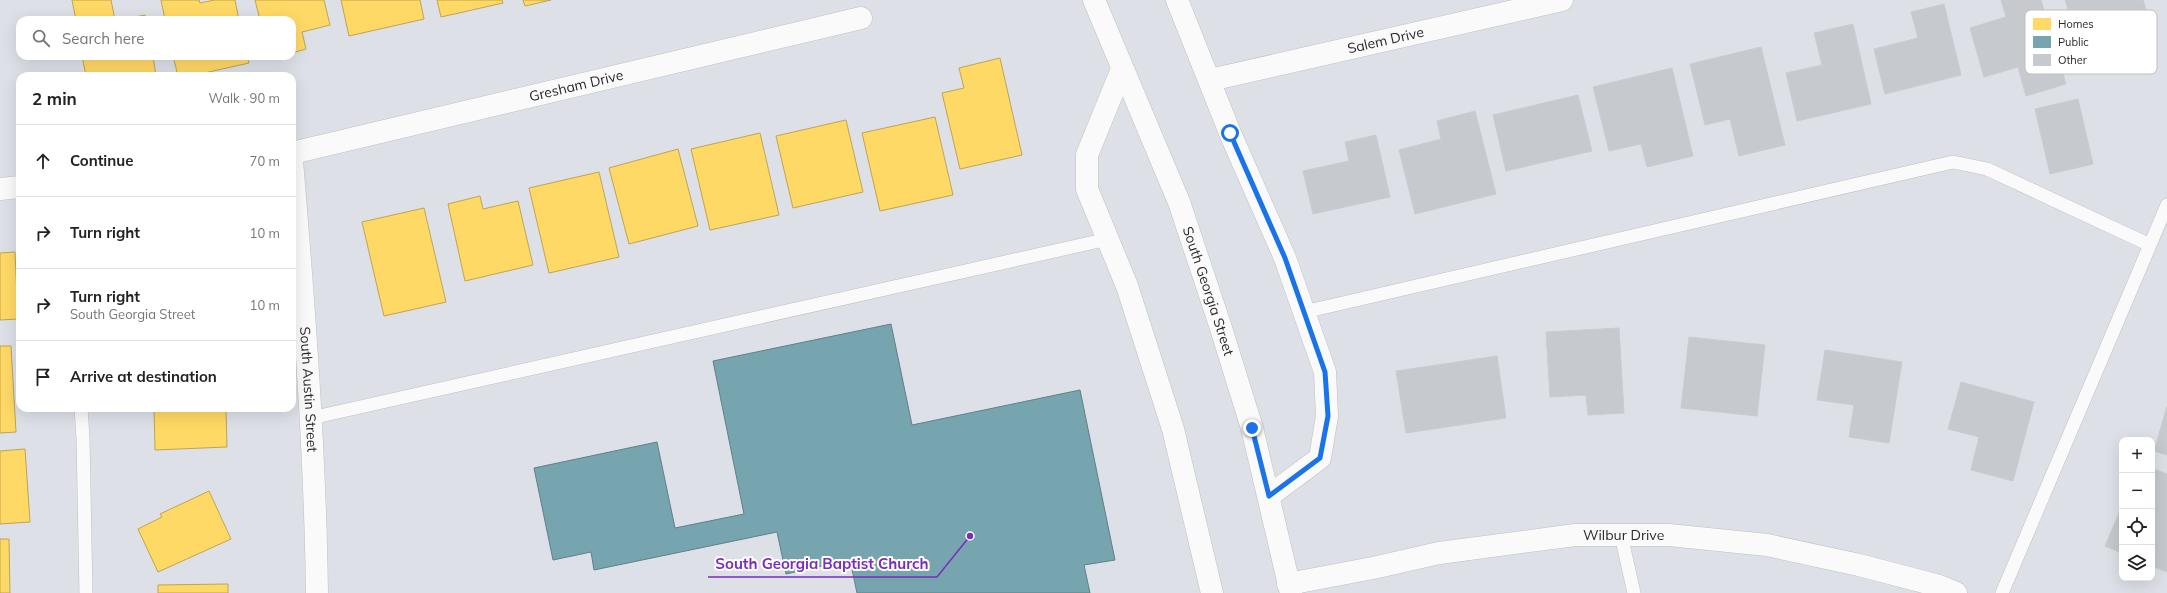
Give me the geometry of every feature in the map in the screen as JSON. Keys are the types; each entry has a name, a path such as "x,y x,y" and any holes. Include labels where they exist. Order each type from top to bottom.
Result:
{"street":[{"name":"South Georgia Street","path":"1094,0 1179,202 1252,428 1269,496 1289,588"},
{"path":"1177,0 1230,133 1285,258 1325,372 1328,416 1320,458 1269,496"},
{"name":"Salem Drive","path":"1210,80 1562,0"},
{"name":"Gresham Drive","path":"296,152 861,18"},
{"path":"1122,69 1087,155 1087,188 1127,286 1173,429 1212,593"},
{"path":"0,189 16,187"},
{"name":"South Austin Street","path":"296,208 305,314 311,418 316,516 317,593"},
{"name":"Wilbur Drive","path":"1289,588 1439,553 1575,535 1669,535 1767,545 1859,565 1945,591"}],"lane":[{"path":"1304,312 1953,162 1987,169 2150,245"},
{"path":"2002,593 2167,205"},
{"path":"311,418 1108,239"},
{"path":"81,412 86,593"},
{"path":"1621,535 1634,593"}],"building: Homes":[{"path":"72,0 111,0 114,16 75,16"},
{"path":"161,0 199,0 200,3 215,0 235,0 238,16 164,16"},
{"path":"255,0 324,0 330,25 302,32 306,49 296,52 296,16 259,16"},
{"path":"341,0 420,0 424,19 349,36"},
{"path":"437,0 502,0 503,3 441,17"},
{"path":"523,0 551,0 525,6"},
{"path":"1000,58 1022,155 960,169 942,93 964,88 959,68"},
{"path":"83,60 154,60 155,72 85,72"},
{"path":"174,60 248,60 249,63 209,72 177,72"},
{"path":"935,117 953,195 880,211 862,133"},
{"path":"846,120 863,192 793,208 776,136"},
{"path":"760,133 779,215 710,230 691,149"},
{"path":"678,149 698,226 629,244 609,168"},
{"path":"599,172 619,257 549,273 529,188"},
{"path":"480,196 483,209 518,201 533,265 465,281 448,204"},
{"path":"424,208 446,302 384,316 362,222"},
{"path":"15,252 16,319 0,320 0,253"},
{"path":"0,346 11,346 16,432 0,433"},
{"path":"154,412 226,412 227,447 155,450"},
{"path":"25,449 30,522 0,524 0,451"},
{"path":"209,491 231,539 158,572 138,529 162,517 160,514"},
{"path":"0,539 9,539 10,593 0,593"},
{"path":"228,584 228,593 158,593 158,585"}],"building: Public":[{"path":"891,324 912,425 1080,390 1115,560 1084,565 1090,593 857,593 850,560 786,574 777,532 594,570 591,552 553,560 534,468 657,442 675,528 744,514 713,361"}],"building: Other":[{"path":"2001,0 2041,0 2044,10 2025,10 2025,74 2063,74 2066,84 2026,96 2018,67 1984,77 1970,28 2006,17"},
{"path":"2065,0 2143,0 2146,10 2068,10"},
{"path":"1944,4 1961,75 1885,94 1874,49 1918,38 1911,12"},
{"path":"1853,24 1871,104 1797,121 1786,73 1822,65 1814,33"},
{"path":"1761,47 1785,145 1739,156 1730,119 1705,125 1690,64"},
{"path":"1672,68 1693,156 1647,167 1641,144 1609,151 1593,87"},
{"path":"1578,95 1592,151 1506,171 1493,115"},
{"path":"2078,99 2093,164 2050,174 2035,109"},
{"path":"1475,111 1496,194 1415,214 1399,150 1441,139 1437,121"},
{"path":"1376,135 1390,197 1313,214 1303,171 1349,161 1345,142"},
{"path":"1619,328 1624,413 1588,415 1586,395 1550,397 1546,332"},
{"path":"1689,337 1765,345 1757,416 1681,408"},
{"path":"1825,350 1902,362 1889,443 1849,437 1854,405 1817,400"},
{"path":"1497,356 1506,418 1406,433 1396,371"},
{"path":"1961,382 2034,402 2013,481 1971,470 1979,437 1948,429"},
{"path":"2167,406 2167,455 2155,451"},
{"path":"2155,469 2167,474 2167,572 2155,567"},
{"path":"2119,513 2119,552 2105,546"}],"place":[{"name":"South Georgia Baptist Church","path":"970,536"}],"route":[{"path":"1230,133 1285,258 1325,372 1328,416 1320,458 1269,496 1252,428"}]}
